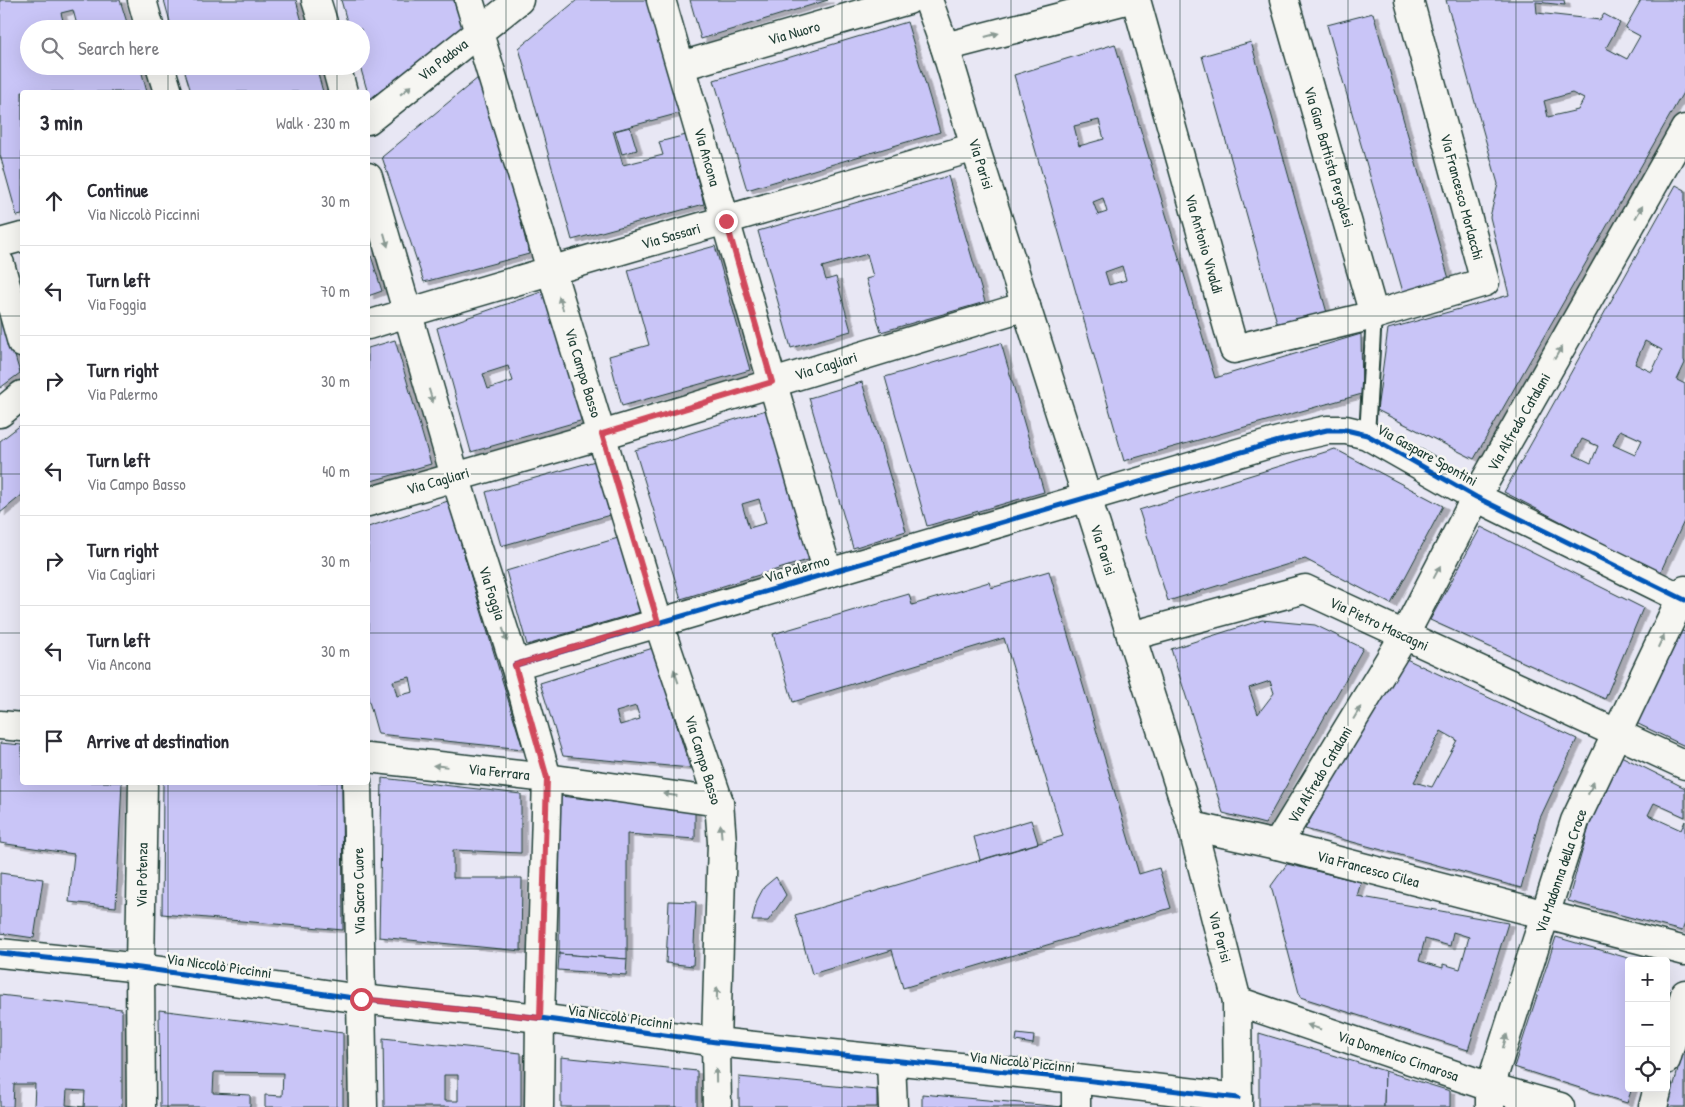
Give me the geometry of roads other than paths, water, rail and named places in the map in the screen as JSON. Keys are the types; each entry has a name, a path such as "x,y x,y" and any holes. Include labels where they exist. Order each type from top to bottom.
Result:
{"street":[{"path":"142,0 148,20"},
{"path":"316,0 322,20"},
{"name":"Via Campo Basso","path":"469,0 658,622 719,802 722,842 716,1042 717,1107"},
{"name":"Via Padova","path":"370,118 519,0"},
{"name":"Via Ancona","path":"661,0 828,573"},
{"name":"Via Nuoro","path":"681,66 908,0"},
{"name":"Via Parisi","path":"928,0 945,47 975,147 1192,826 1237,1001 1238,1103"},
{"path":"945,47 1126,0"},
{"name":"Via Antonio Vivaldi","path":"1136,0 1234,349 1374,315"},
{"name":"Via Gian Battista Pergolesi","path":"1284,0 1374,315"},
{"name":"Via Francesco Morlacchi","path":"1374,315 1485,282 1409,0"},
{"path":"163,75 167,90"},
{"path":"338,75 342,90"},
{"name":"Via Alfredo Catalani","path":"1277,844 1404,636 1476,497 1681,145"},
{"name":"Via Sassari","path":"370,324 975,147"},
{"name":"Via Foggia","path":"370,184 406,313 515,665 547,778 539,1107"},
{"path":"0,243 20,238"},
{"path":"0,264 20,336"},
{"name":"Via Cagliari","path":"370,501 602,434 1026,306"},
{"path":"0,413 20,397"},
{"name":"Via Gaspare Spontini","path":"1087,497 1279,441 1327,430 1346,430 1367,435 1476,497 1684,596"},
{"name":"Via Palermo","path":"515,665 1087,497"},
{"name":"Via Pietro Mascagni","path":"1131,636 1306,589 1685,765"},
{"name":"Via Madonna della Croce","path":"1490,1097 1544,915 1575,821 1684,596"},
{"path":"0,725 20,727"},
{"name":"Via Ferrara","path":"370,758 547,778 719,802"},
{"name":"Via Potenza","path":"141,1107 140,968 144,785"},
{"name":"Via Sacro Cuore","path":"357,785 363,1107"},
{"name":"Via Francesco Cilea","path":"1192,826 1277,844 1685,951"},
{"name":"Via Niccolò Piccinni","path":"0,953 140,968 361,999 540,1018 716,1042 891,1062 1076,1080 1238,1103"},
{"path":"1670,1047 1685,994"},
{"name":"Via Domenico Cimarosa","path":"1237,1001 1490,1097 1560,1107"},
{"path":"891,1062 893,1107"},
{"path":"1076,1080 1076,1107"},
{"path":"1653,1107 1657,1092"}],"lane":[{"path":"1367,435 1374,315"}]}
